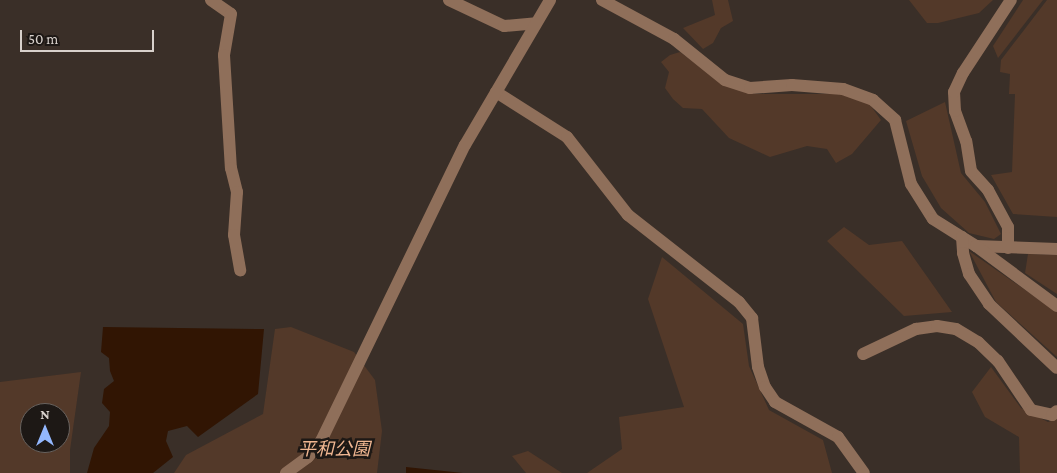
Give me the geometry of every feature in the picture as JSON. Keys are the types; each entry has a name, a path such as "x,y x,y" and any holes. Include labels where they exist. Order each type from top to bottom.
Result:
{"street":[{"path":"211,0 231,14 224,55 230,168 237,192 234,235 240,270"},
{"path":"449,0 504,26 536,24"},
{"path":"286,473 308,457 321,441 465,145 550,0"},
{"path":"602,0 674,39 725,80 750,88 792,85 843,88 873,100 895,120 911,184 933,219 976,246 1057,306"},
{"path":"1008,248 1008,227 988,190 971,171 966,141 955,111 954,92 963,72 1011,0"},
{"path":"496,92 568,137 628,215 738,302 752,318 758,367 765,387 775,402 838,437 864,473"},
{"path":"962,237 963,254 969,274 989,304 1057,368"},
{"path":"976,246 1057,249"},
{"path":"863,354 916,329 937,326 956,329 978,342 998,361 1031,410 1052,415 1057,411"}],"green space":[{"path":"712,0 728,0 733,21 721,28 713,43 703,49 683,28 715,15"},
{"path":"909,0 993,0 979,13 938,23 927,23"},
{"path":"1023,0 1043,0 998,58 993,46"},
{"path":"1047,0 1057,0 1057,217 1013,214 991,175 1012,172 1015,94 1009,94 1010,74 1000,72 1001,60"},
{"path":"680,52 723,84 750,94 839,94 868,102 881,120 852,154 836,163 827,149 807,146 770,157 729,138 702,109 683,108 673,99 665,88 669,72 661,62 670,55"},
{"path":"945,102 961,173 985,202 1001,234 994,239 969,233 941,208 922,176 906,121"},
{"path":"844,227 869,245 902,241 952,312 904,316 827,241"},
{"path":"969,251 1057,312 1057,357 996,302"},
{"path":"1028,254 1057,255 1057,294 1025,273"},
{"path":"662,257 743,324 749,366 769,410 823,440 832,473 587,473 622,449 619,417 684,407 648,299"},
{"name":"平和公園","path":"291,327 354,352 375,380 382,431 377,473 174,473 186,455 263,414 275,329"},
{"path":"991,367 1021,408 1048,422 1057,419 1057,473 1020,473 1019,437 985,417 972,392"},
{"path":"81,372 70,450 70,403 20,403 20,453 70,453 70,473 0,473 0,382"},
{"path":"528,451 562,473 526,473 512,456"}],"shaded area":[{"path":"103,327 264,329 258,394 198,437 187,426 168,431 166,441 173,457 153,473 87,473 94,448 109,426 110,412 102,403 104,389 114,381 110,371 109,358 101,352"},
{"path":"406,467 463,473 406,473"}]}
